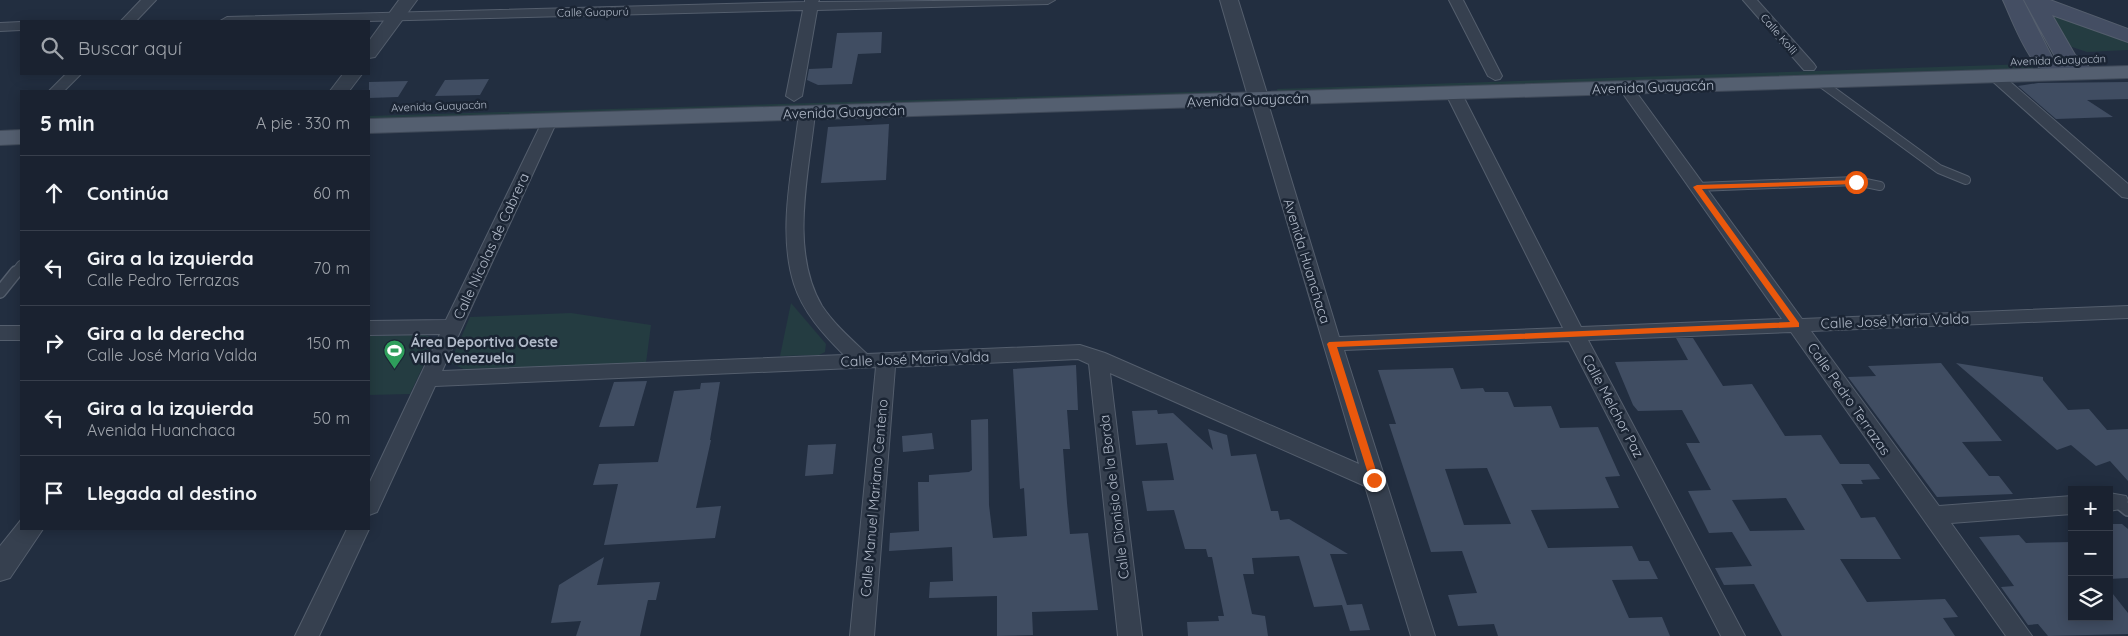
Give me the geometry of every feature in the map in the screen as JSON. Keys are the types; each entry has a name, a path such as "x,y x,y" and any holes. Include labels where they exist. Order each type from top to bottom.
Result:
{"main road":[{"path":"2013,0 2043,60"},
{"path":"2034,0 2128,36"},
{"path":"2034,0 2064,66"},
{"name":"Avenida Guayacán","path":"370,108 801,105 1257,92 1495,76 1815,74 1995,76 2128,58"},
{"name":"Avenida Guayacán","path":"1257,92 1454,94 1626,88 2043,60 2085,73 2128,72"},
{"name":"Avenida Guayacán","path":"370,126 549,121 801,105"},
{"path":"0,120 20,119"},
{"path":"0,138 20,137"}],"street":[{"path":"129,20 150,0"},
{"path":"370,51 408,0"},
{"name":"Calle Guapurú","path":"269,20 811,3 1048,0"},
{"name":"Avenida Huanchaca","path":"1229,0 1332,344 1423,636"},
{"path":"1456,0 1495,76"},
{"name":"Calle Kolli","path":"1750,0 1815,74"},
{"path":"811,3 801,105 795,238 796,261 802,284 812,305 831,330 862,360"},
{"path":"0,27 20,26"},
{"path":"57,90 73,75"},
{"path":"341,90 352,75"},
{"path":"1995,76 2128,194"},
{"name":"Calle Pedro Terrazas","path":"1626,88 2020,636"},
{"name":"Calle Melchor Paz","path":"1454,94 1575,334 1733,636"},
{"name":"Calle Nicolas de Cabrera","path":"370,504 549,121"},
{"name":"Calle José Maria Valda","path":"1332,344 2128,312"},
{"path":"370,328 454,327"},
{"path":"0,333 20,333"},
{"name":"Calle José Maria Valda","path":"429,379 1080,352 1098,358 1374,480"},
{"name":"Calle Dionisio de la Borda","path":"1098,358 1130,636"},
{"name":"Calle Manuel Mariano Centeno","path":"862,636 886,360"},
{"path":"1932,515 2068,505"},
{"path":"0,569 28,530"},
{"path":"307,636 358,530"}],"lane":[{"path":"1815,74 1939,170 1966,180"},
{"path":"1697,187 1856,182 1880,186"},
{"path":"0,292 20,266"}],"green space":[{"path":"2048,11 2128,40 2128,50 2087,52 2066,45"},
{"path":"2029,64 2033,68 1278,93 1277,89"},
{"path":"1221,91 1222,95 370,121 370,116"},
{"path":"791,303 826,344 825,352 819,355 780,356"},
{"path":"571,313 651,325 646,363 464,369 450,363 470,317"},
{"name":"Área Deportiva Oeste Villa Venezuela","path":"425,335 431,337 433,345 410,394 370,395 370,336"}],"building":[{"path":"882,32 881,53 858,54 852,84 818,85 807,80 809,69 832,68 837,33"},
{"path":"489,79 480,95 435,96 445,80"},
{"path":"408,81 398,97 370,98 369,82"},
{"path":"2128,82 2128,99 2087,100 2113,117 2056,119 2018,86 2038,83"},
{"path":"889,124 886,180 821,183 828,127"},
{"path":"1676,338 1693,338 1723,386 1752,384 1785,436 1821,435 1840,464 1869,464 1880,479 1861,480 1863,484 1841,484 1861,518 1875,517 1901,559 1840,559 1867,602 1945,599 1958,617 1943,618 1955,636 1782,636 1754,584 1724,585 1715,568 1752,566 1732,532 1709,533 1688,491 1711,490 1686,443 1700,443 1682,410 1638,411 1633,405 1615,362 1688,360","holes":["1786,498 1805,530 1750,531 1732,500"]},
{"path":"1941,363 2002,441 1962,442 1989,476 1999,476 2013,494 1937,497 1848,377 1876,376 1868,366"},
{"path":"1956,363 2043,377 2043,380 2068,410 2089,409 2107,430 2128,429 2128,481 2110,461 2096,466 2071,445 2057,450"},
{"path":"1076,365 1078,410 1067,410 1070,449 1063,449 1067,503 1070,534 1088,533 1098,610 1032,612 1033,635 997,636 997,596 929,598 930,582 953,581 952,547 889,551 890,533 919,531 918,482 929,482 929,475 969,472 972,470 971,420 988,419 989,505 993,538 1027,536 1024,488 1020,489 1013,369"},
{"path":"1453,368 1461,389 1483,388 1485,392 1508,392 1514,407 1551,406 1560,428 1598,427 1620,476 1605,477 1619,508 1531,510 1548,548 1632,546 1639,561 1649,561 1658,579 1612,580 1629,618 1662,617 1670,636 1498,636 1494,624 1458,626 1448,595 1477,593 1462,551 1431,552 1389,424 1396,424 1378,370","holes":["1487,468 1511,524 1464,525 1445,469"]},
{"path":"647,381 634,426 599,427 614,382"},
{"path":"720,382 711,440 696,508 721,506 715,538 604,545 618,484 593,485 599,464 658,462 674,391 700,389 701,383"},
{"path":"1157,410 1158,414 1173,413 1213,450 1208,429 1227,435 1231,456 1256,454 1271,511 1278,511 1280,520 1289,519 1348,554 1330,554 1347,605 1362,604 1370,630 1350,631 1342,605 1314,607 1299,556 1252,558 1254,574 1243,574 1252,614 1265,616 1268,636 1188,636 1187,622 1219,621 1218,616 1224,616 1212,557 1208,557 1206,549 1185,549 1174,510 1147,511 1142,481 1174,480 1167,443 1136,445 1132,411"},
{"path":"932,433 934,449 903,452 902,436"},
{"path":"836,444 833,474 805,476 808,445"},
{"path":"2113,524 2122,524 2128,529 2128,578 2113,579"},
{"path":"2019,535 2026,543 2068,542 2068,621 2113,621 2113,594 2128,613 2128,634 2048,636 2038,624 2028,625 2001,587 2014,586 1979,537"},
{"path":"604,557 597,585 660,582 656,600 648,600 640,636 576,636 581,621 551,623 559,585"}],"place":[{"name":"Área Deportiva Oeste Villa Venezuela","path":"395,369"}],"route":[{"path":"1374,480 1332,344 1796,325 1697,187 1856,182"}]}
